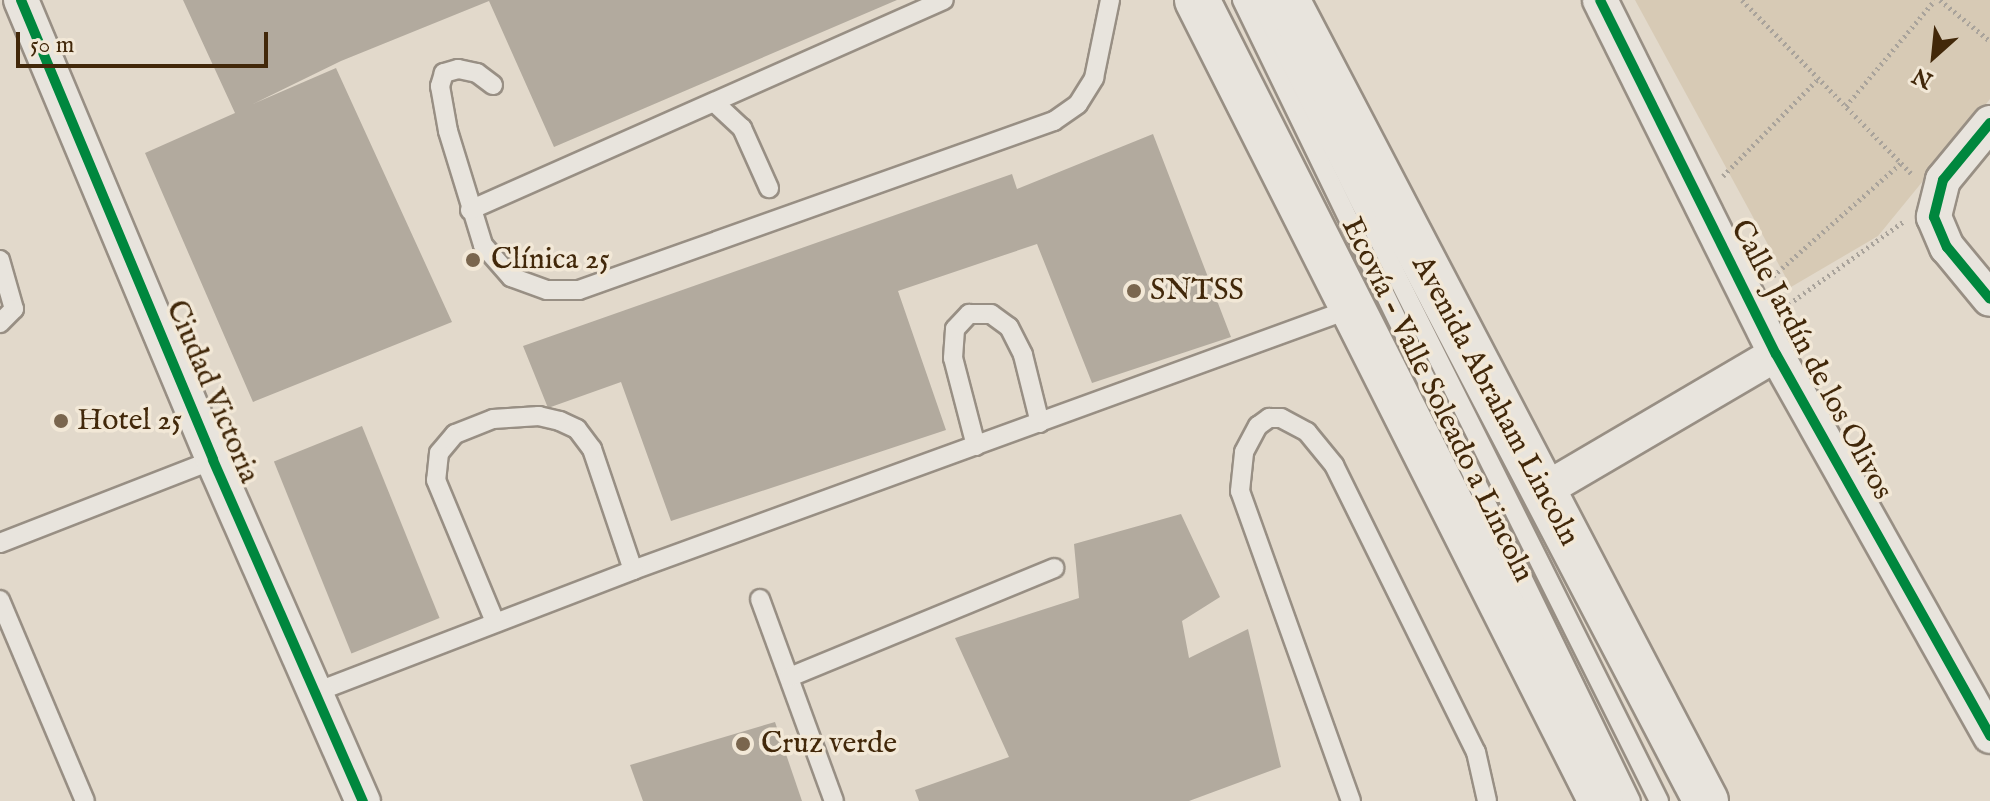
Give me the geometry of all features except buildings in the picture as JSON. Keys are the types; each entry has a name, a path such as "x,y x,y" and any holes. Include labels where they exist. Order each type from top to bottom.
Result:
{"main road":[{"path":"1197,0 1382,301 1601,801"},
{"name":"Avenida Abraham Lincoln","path":"1287,0 1541,492 1706,801"}],"street":[{"name":"Ciudad Victoria","path":"21,0 213,460 363,801"},
{"name":"Calle Jardín de los Olivos","path":"1600,0 1762,325 1990,736"},
{"path":"1990,123 1950,171 1935,208 1947,247 1990,299"},
{"path":"1541,492 1762,325"}],"lane":[{"path":"470,210 944,0"},
{"path":"493,85 468,70 451,70 441,78 442,109 470,210 489,255 511,277 560,292 602,284 1054,121 1078,104 1094,78 1110,0"},
{"name":"Ecovía - Valle Soleado a Lincoln","path":"1242,0 1382,301 1631,801"},
{"path":"1259,0 1382,301 1659,801"},
{"path":"715,103 742,128 769,188"},
{"path":"0,260 14,309 0,323"},
{"path":"316,692 633,570 1382,301"},
{"path":"976,446 953,358 955,329 969,314 991,314 1009,327 1030,378 1040,423"},
{"path":"495,622 436,480 439,453 473,425 539,416 577,429 599,464 633,570"},
{"path":"1351,801 1240,491 1244,452 1258,426 1269,418 1281,418 1307,432 1334,465 1476,752 1487,801"},
{"path":"0,543 213,460"},
{"path":"790,677 1054,568"},
{"path":"760,599 834,801"},
{"path":"0,600 85,801"}],"path":[{"path":"1742,0 1901,163 1935,208 1762,325"},
{"path":"1846,106 1937,0 1990,41"},
{"path":"1699,199 1819,78"},
{"path":"1762,325 1901,163"}],"shaded area":[{"path":"1635,0 1990,0 1990,99 1878,236 1791,287"}],"cycle path":[{"path":"21,0 213,460 363,801"},
{"path":"1600,0 1776,354 1990,736"},
{"path":"1990,123 1943,180 1934,217 1947,247 1990,299"}],"place":[{"name":"Clínica 25","path":"473,260"},
{"name":"SNTSS","path":"1134,291"},
{"name":"Hotel 25","path":"61,421"},
{"name":"Cruz verde","path":"743,744"}]}
